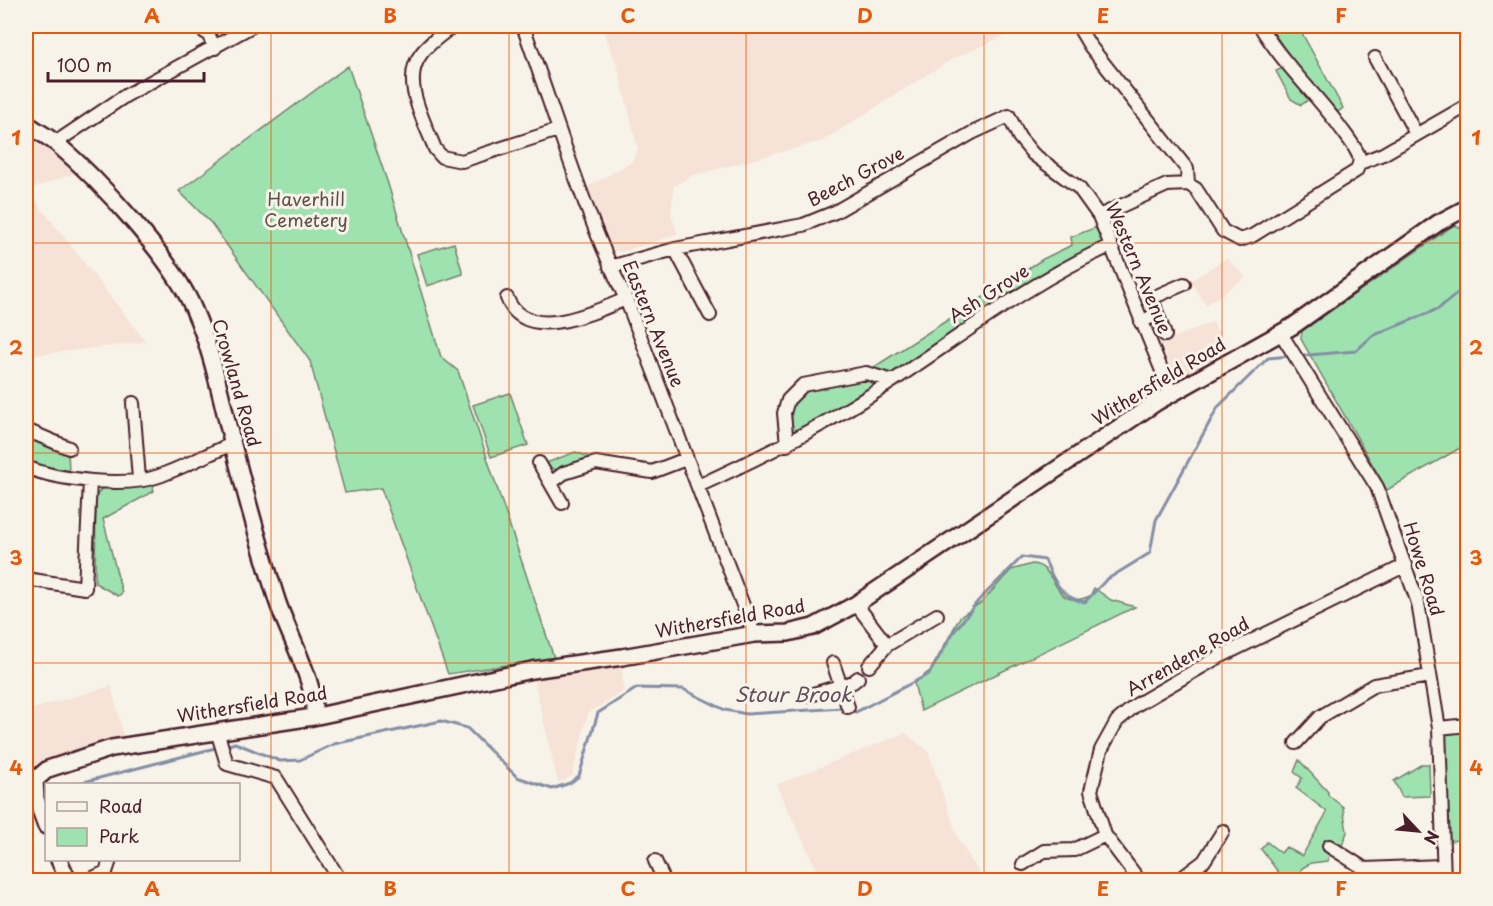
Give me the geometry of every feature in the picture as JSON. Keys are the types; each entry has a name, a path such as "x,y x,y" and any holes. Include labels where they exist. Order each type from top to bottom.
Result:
{"street":[{"path":"196,26 208,34 216,48"},
{"path":"55,143 125,96 216,48 252,26"},
{"path":"453,26 420,54 412,83 435,149 442,157 462,161 558,130"},
{"name":"Eastern Avenue","path":"523,26 558,130 610,267 626,299 754,634"},
{"path":"1078,26 1100,59 1187,169 1188,184"},
{"path":"1260,26 1272,46 1312,89 1352,144 1359,155 1360,163"},
{"path":"1375,58 1416,134"},
{"path":"1099,216 1178,182 1196,189 1223,231 1240,240 1252,236 1350,176 1360,163 1383,154 1467,105"},
{"name":"Western Avenue","path":"1009,116 1019,136 1033,154 1079,188 1099,216 1171,393"},
{"name":"Beech Grove","path":"610,267 675,249 803,225 835,212 972,133 1009,116"},
{"name":"Crowland Road","path":"26,123 55,143 136,225 170,270 193,307 210,352 232,444 281,615 307,674 320,690 321,715"},
{"name":"Withersfield Road","path":"30,778 48,769 112,748 321,715 532,670 754,634 788,633 813,627 856,604 1171,393 1293,326 1437,223 1467,207"},
{"name":"Ash Grove","path":"698,486 787,445 892,381 1049,276 1110,246"},
{"path":"675,249 710,315"},
{"path":"1165,335 1152,298 1184,284"},
{"path":"507,298 511,309 518,313 544,322 557,323 587,315 626,299"},
{"path":"1141,323 1157,313"},
{"name":"Howe Road","path":"1280,332 1377,487 1418,603 1439,728 1444,880"},
{"path":"787,445 784,413 788,400 803,385 866,373 892,381"},
{"path":"133,403 139,479"},
{"path":"26,430 69,448"},
{"path":"26,467 41,473 90,481 157,477 232,444"},
{"path":"552,482 564,473 596,463 652,472 686,459"},
{"path":"539,463 562,503"},
{"path":"26,579 85,588 90,481"},
{"name":"Arrendene Road","path":"1139,880 1105,835 1091,791 1101,750 1117,721 1136,705 1215,659 1406,565"},
{"path":"856,604 887,645"},
{"path":"870,666 887,645 937,615"},
{"path":"833,663 848,707"},
{"path":"1296,743 1320,717 1374,685 1430,676"},
{"path":"810,695 858,678"},
{"path":"1439,728 1467,726"},
{"path":"217,732 227,764 276,778 340,880"},
{"path":"30,778 45,823"},
{"path":"1179,880 1204,861 1223,831"},
{"path":"1023,864 1044,850 1074,850 1105,835"},
{"path":"1329,846 1365,869 1442,866"},
{"path":"59,861 68,880"},
{"path":"89,880 106,872 110,861"},
{"path":"655,861 664,880"}],"shaded area":[{"path":"602,26 1027,26 952,59 822,141 691,176 674,186 671,215 678,234 622,252 612,250 588,187 632,162 638,148 618,68"},
{"path":"26,131 61,158 73,174 27,190 146,342 26,356"},
{"path":"1226,258 1246,277 1206,305 1191,281"},
{"path":"1212,322 1228,347 1179,380 1172,371 1161,343"},
{"path":"621,666 624,691 588,713 572,776 558,783 534,679"},
{"path":"111,686 124,738 26,770 26,711"},
{"path":"905,733 928,751 959,841 984,880 822,880 776,785"}],"green space":[{"path":"1269,26 1298,26 1343,108 1338,112 1297,67"},
{"name":"Haverhill Cemetery","path":"348,66 388,184 441,357 458,371 554,658 448,674 381,488 345,493 310,361 211,223 179,191"},
{"path":"1283,68 1312,97 1301,105 1291,99 1276,71"},
{"path":"1454,225 1467,230 1467,444 1387,490 1301,339 1302,331"},
{"path":"1094,228 1101,233 1104,247 893,375 871,369 1043,259 1072,245 1071,237"},
{"path":"454,243 463,274 427,286 417,254"},
{"path":"866,377 878,382 876,386 791,435 790,404 804,388"},
{"path":"510,393 528,445 491,457 473,405"},
{"path":"26,433 68,452 69,471 66,473 26,461"},
{"path":"575,452 599,460 564,470 551,468 546,463"},
{"path":"152,482 154,491 103,519 122,593 118,596 95,583 96,497 102,487"},
{"path":"1032,564 1041,566 1062,594 1068,598 1077,600 1090,596 1094,588 1111,600 1135,607 921,711 914,683 931,670 960,617 982,602 1011,570"},
{"path":"1467,725 1467,839 1441,842 1439,728"},
{"path":"1299,760 1328,792 1328,795 1343,807 1347,832 1342,846 1328,840 1323,850 1329,855 1328,861 1311,863 1302,868 1298,880 1284,880 1261,849 1267,842 1281,853 1286,847 1302,856 1326,814 1326,811 1296,788 1302,778 1294,772"},
{"path":"1422,764 1429,764 1430,796 1402,797 1394,781"}],"waterway":[{"name":"Stour Brook","path":"1297,356 1356,351 1372,336 1438,309 1459,292 1468,274"},
{"name":"Stour Brook","path":"849,710 856,712 929,674 953,633 978,601 1022,557 1045,560 1051,575 1064,593 1085,602 1106,580 1150,553 1156,520 1218,407 1268,358 1291,356"},
{"name":"Stour Brook","path":"225,746 235,743 280,761 300,760 334,744 441,721 467,728 517,777 552,789 570,783 579,776 598,713 637,688 683,689 725,710 747,714 843,708"},
{"name":"Stour Brook","path":"80,783 219,747"}]}
